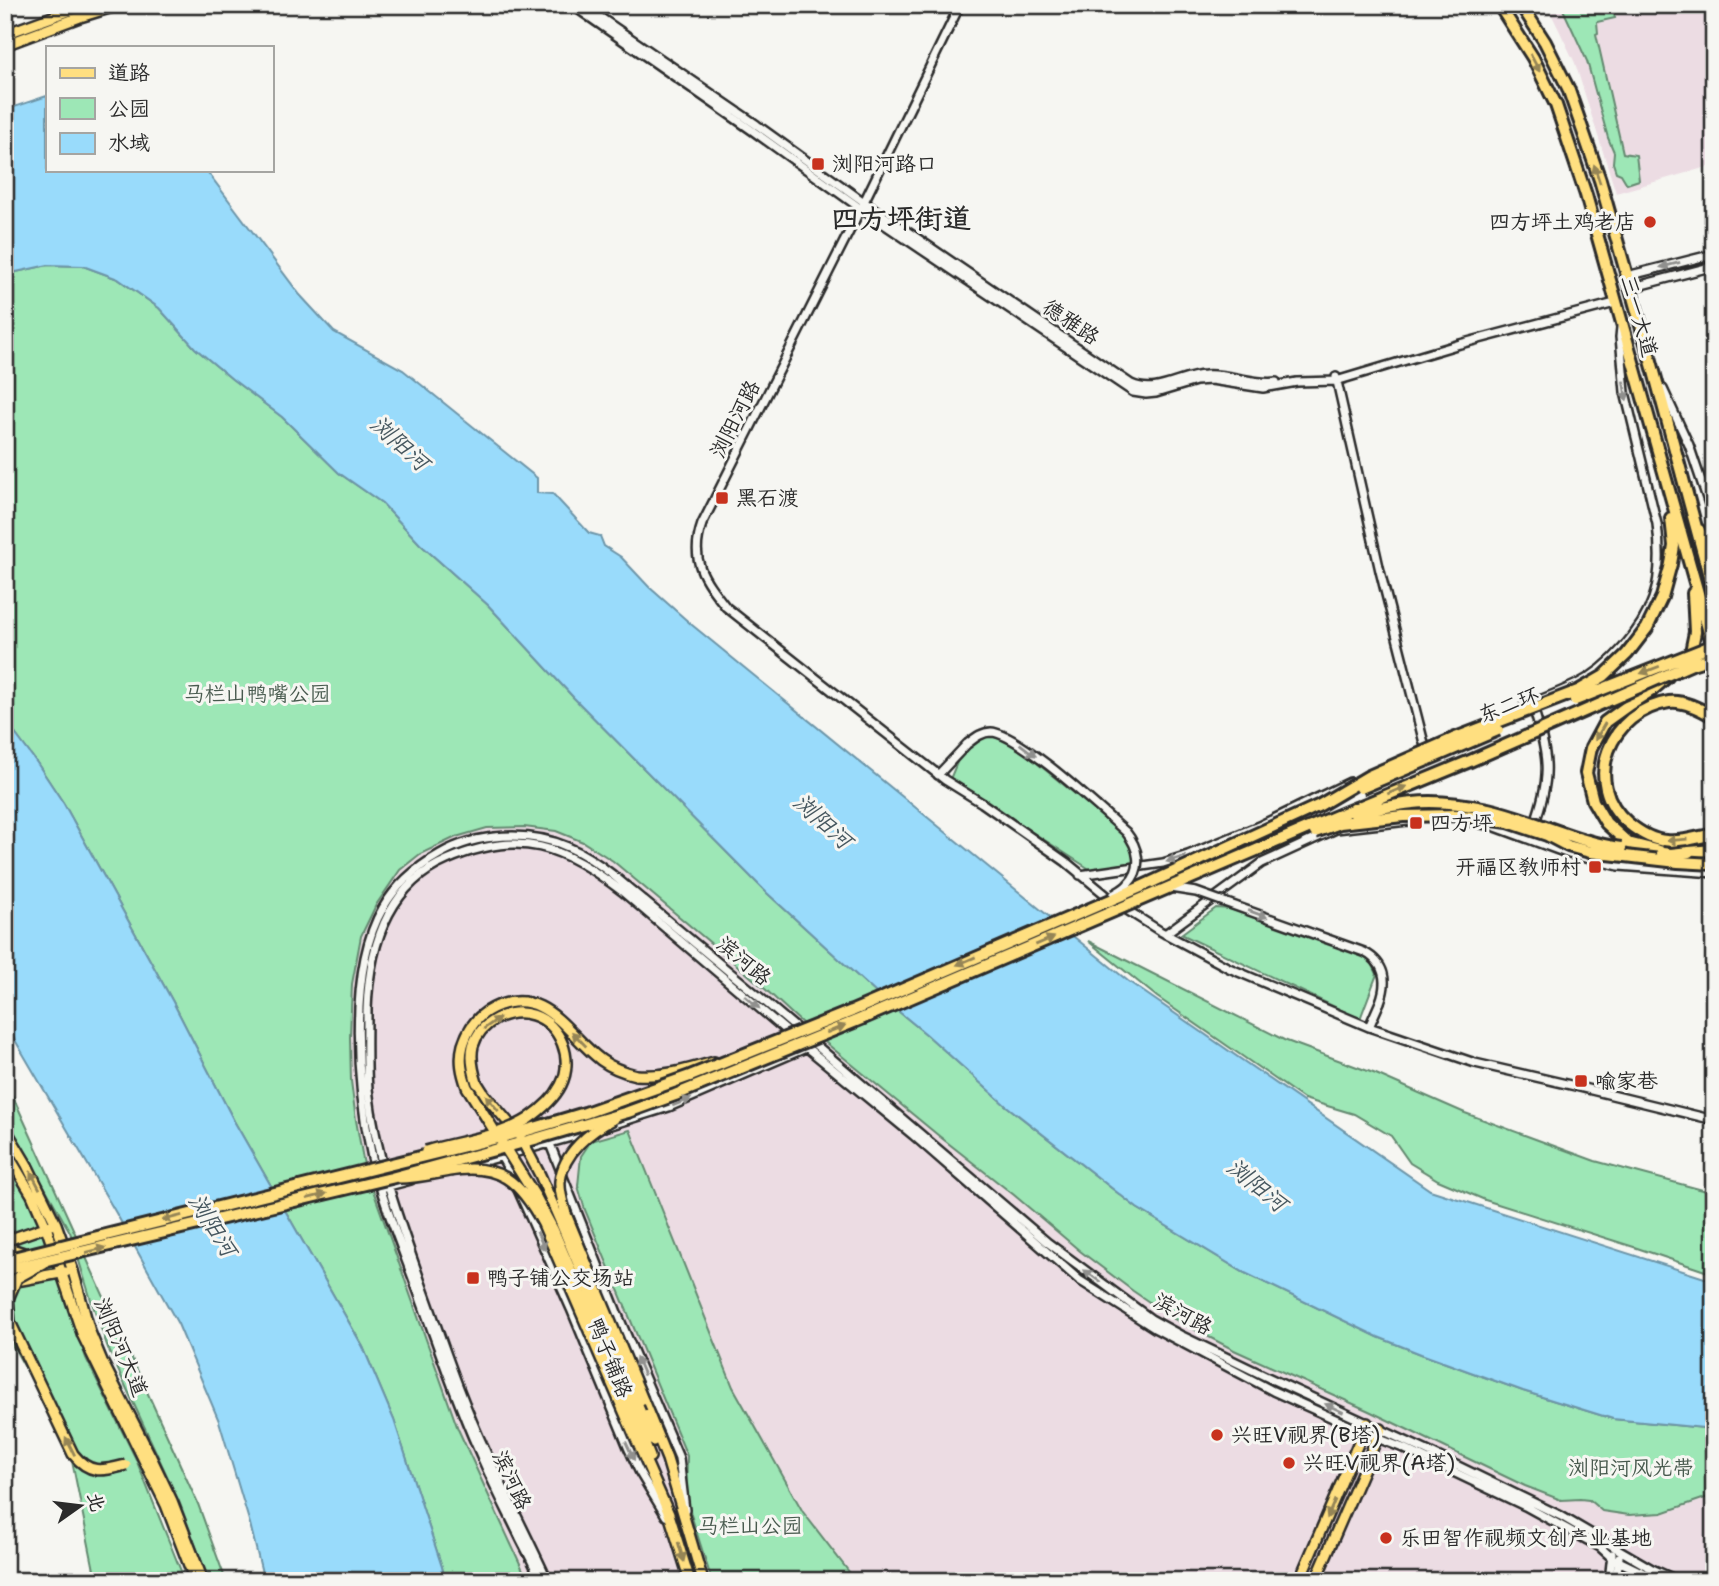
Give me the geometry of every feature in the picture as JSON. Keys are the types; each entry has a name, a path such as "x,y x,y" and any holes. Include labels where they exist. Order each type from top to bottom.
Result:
{"highway":[{"name":"三一大道","path":"1499,5 1533,58 1562,121 1586,195 1714,648"},
{"name":"三一大道","path":"1521,5 1545,42 1568,88 1600,180 1714,594"},
{"path":"1562,121 1577,115"},
{"path":"1678,464 1700,533 1714,545"},
{"path":"5,1260 521,1132 690,1076 852,1011 1141,887 1320,805 1369,776 1453,739 1578,691 1604,676 1628,654 1647,628 1662,597 1674,546 1666,481"},
{"path":"1671,854 1628,843 1606,823 1593,801 1586,773 1591,748 1605,722 1652,690 1690,657 1695,632 1692,573"},
{"name":"东二环","path":"1320,805 1462,744 1714,648"},
{"path":"5,1270 384,1180 628,1112 824,1034 1692,664 1714,657"},
{"path":"1714,717 1697,707 1670,702 1644,710 1623,726 1608,748 1603,771 1608,796 1621,817 1642,834 1664,841 1714,835"},
{"path":"1334,817 1414,803 1451,803 1488,809 1602,846 1671,854 1714,850"},
{"path":"1214,868 1340,823 1403,816 1457,814 1508,822 1590,852 1678,862 1713,870"}],"main road":[{"path":"5,34 85,5"},
{"path":"5,45 119,5"},
{"path":"634,1417 554,1229 467,1087 461,1065 465,1039 483,1014 498,1006 520,1002 548,1010 601,1060 636,1075 667,1075 750,1053"},
{"path":"397,1162 427,1150 511,1127 519,1124 527,1120 556,1094 563,1082 566,1057 564,1045 557,1032 533,1015 520,1013 499,1017 481,1032 473,1046 472,1069 484,1094 508,1122 514,1130 520,1138 540,1175 634,1417"},
{"name":"鸭子铺路","path":"628,1112 608,1122 576,1147 563,1168 561,1198 667,1459 703,1581"},
{"name":"浏阳河大道","path":"5,1128 56,1224 94,1341 147,1456 195,1581"},
{"name":"浏阳河大道","path":"5,1150 32,1195 46,1227 83,1336 176,1512 203,1581"},
{"path":"384,1180 479,1169 506,1176 514,1183 534,1206 634,1417 682,1510"},
{"path":"5,1241 56,1224"},
{"path":"5,1247 29,1255"},
{"path":"47,1261 17,1278 8,1299 10,1322 73,1454 79,1462 96,1471 126,1465 147,1456"},
{"path":"5,1283 73,1271"},
{"name":"鸭子铺路","path":"634,1417 675,1530 690,1581"},
{"path":"1299,1581 1366,1428"},
{"path":"1315,1581 1379,1434"}],"street":[{"name":"德雅路","path":"572,5 1133,392 1156,393 1196,381 1211,380 1263,388 1336,379 1615,300"},
{"name":"德雅路","path":"582,5 657,55 862,205 1137,387 1157,388 1208,374 1267,383 1306,377 1336,379"},
{"name":"浏阳河路","path":"960,5 702,524 697,550 701,573 726,607 938,775 1066,862 1134,916 1165,934 1229,968 1369,1027 1475,1063 1714,1120"},
{"path":"1629,282 1714,254"},
{"path":"1629,282 1714,266"},
{"path":"1080,875 1163,863 1261,825 1424,747 1581,682 1607,663 1626,644 1654,598 1660,544 1625,392 1621,323"},
{"path":"1653,368 1689,445 1714,519"},
{"path":"1336,379 1424,747"},
{"path":"1529,839 1542,804 1547,772 1544,742 1532,703"},
{"path":"938,775 967,744 977,736 989,732 1011,738 1032,753 1126,832 1136,846 1138,866 1134,877 1128,885 1102,902"},
{"path":"1165,934 1262,863 1336,829 1444,817 1493,826 1569,854 1619,866 1713,870"},
{"name":"滨河路","path":"541,1581 481,1458 458,1402 364,1115 360,1064 362,973 366,949 384,906 417,868 446,850 471,842 510,836 549,840 589,857 805,1035 1047,1242 1151,1319 1366,1428 1561,1516 1652,1569 1679,1581"},
{"name":"滨河路","path":"548,1581 490,1462 466,1405 384,1180 371,1109 366,1051 369,984 375,943 389,914 406,890 439,863 464,852 488,846 537,845 580,861 600,874 913,1135 1079,1280 1156,1329 1273,1391 1366,1428"},
{"path":"1170,888 1196,892 1373,957 1380,964 1385,990 1369,1027"},
{"path":"384,1180 629,1105 695,1082 805,1035"},
{"path":"384,1180 502,1158 669,1107 815,1044"},
{"name":"鸭子铺路","path":"550,1144 679,1458 686,1524"},
{"name":"鸭子铺路","path":"502,1158 516,1184 640,1473 675,1530"},
{"name":"滨河路","path":"1379,1434 1535,1511 1600,1547 1615,1560 1660,1581"},
{"path":"1609,1581 1617,1548"},
{"path":"1615,1560 1616,1581"}],"shaded area":[{"path":"1547,5 1714,5 1714,165 1616,193 1575,63"},
{"path":"5,277 574,698 675,799 1613,1419 1714,1429 1714,1581 445,1581 394,1420 306,1247 37,763 5,720"}],"green space":[{"path":"1561,5 1612,5 1615,18 1597,22 1596,34 1623,153 1636,155 1639,180 1627,184 1621,174 1616,172 1614,152 1587,61"},
{"name":"马栏山鸭嘴公园","path":"48,265 83,266 118,279 159,308 195,348 282,417 339,473 382,503 420,544 488,605 574,698 767,893 875,992 1004,1104 1137,1208 1243,1272 1378,1337 1421,1354 1523,1391 1613,1419 1714,1429 1714,1495 1662,1513 1629,1515 1602,1511 1589,1500 1561,1500 1525,1486 1234,1350 1174,1319 1080,1251 939,1136 613,861 583,842 556,831 524,827 487,828 456,837 420,854 400,870 376,905 361,936 352,984 351,1081 364,1165 458,1429 528,1581 445,1581 394,1420 363,1347 234,1121 173,1002 64,804 5,720 5,277"},
{"path":"991,736 1016,746 1123,833 1130,841 1136,856 1134,862 1091,870 950,779 958,760 976,740"},
{"path":"1216,908 1230,909 1369,957 1377,974 1360,1019 1181,934"},
{"path":"1088,941 1284,1040 1376,1074 1465,1113 1595,1161 1714,1193 1714,1274 1485,1200 1438,1180 1410,1163 1391,1136 1354,1114 1304,1099 1157,997"},
{"path":"5,1079 198,1504 226,1581 209,1581 180,1504 108,1348 70,1232 5,1117"},
{"name":"马栏山公园","path":"630,1130 733,1387 803,1512 856,1581 712,1581 686,1499 687,1456 585,1210 578,1186 581,1156 591,1141"},
{"path":"5,1152 32,1195 86,1358 135,1457 185,1581 114,1581 95,1575 69,1446 5,1332"}],"water":[{"name":"浏阳河","path":"46,96 46,172 208,172 300,295 334,332 403,370 537,478 537,493 553,494 589,533 600,536 604,546 621,557 649,587 692,625 1128,981 1430,1190 1714,1281 1714,1429 1613,1419 1523,1391 1421,1354 1378,1337 1243,1272 1137,1208 1004,1104 875,992 767,893 574,698 488,605 420,544 382,503 339,473 282,417 195,348 159,308 118,279 83,266 48,265 5,277 5,110"},
{"name":"浏阳河","path":"5,720 64,804 173,1002 234,1121 363,1347 394,1420 445,1581 264,1581 219,1421 178,1324 5,1023"}],"place":[{"name":"浏阳河路口","path":"818,164"},
{"name":"四方坪土鸡老店","path":"1650,222"},
{"name":"黑石渡","path":"722,498"},
{"name":"四方坪","path":"1416,823"},
{"name":"开福区教师村","path":"1595,867"},
{"name":"喻家巷","path":"1581,1081"},
{"name":"鸭子铺公交场站","path":"473,1278"},
{"name":"兴旺V视界(B塔)","path":"1217,1435"},
{"name":"兴旺V视界(A塔)","path":"1289,1463"},
{"name":"乐田智作视频文创产业基地","path":"1386,1538"}],"district":[{"name":"四方坪街道","path":"901,218"}],"park label":[{"name":"浏阳河风光带","path":"1631,1468"}]}
